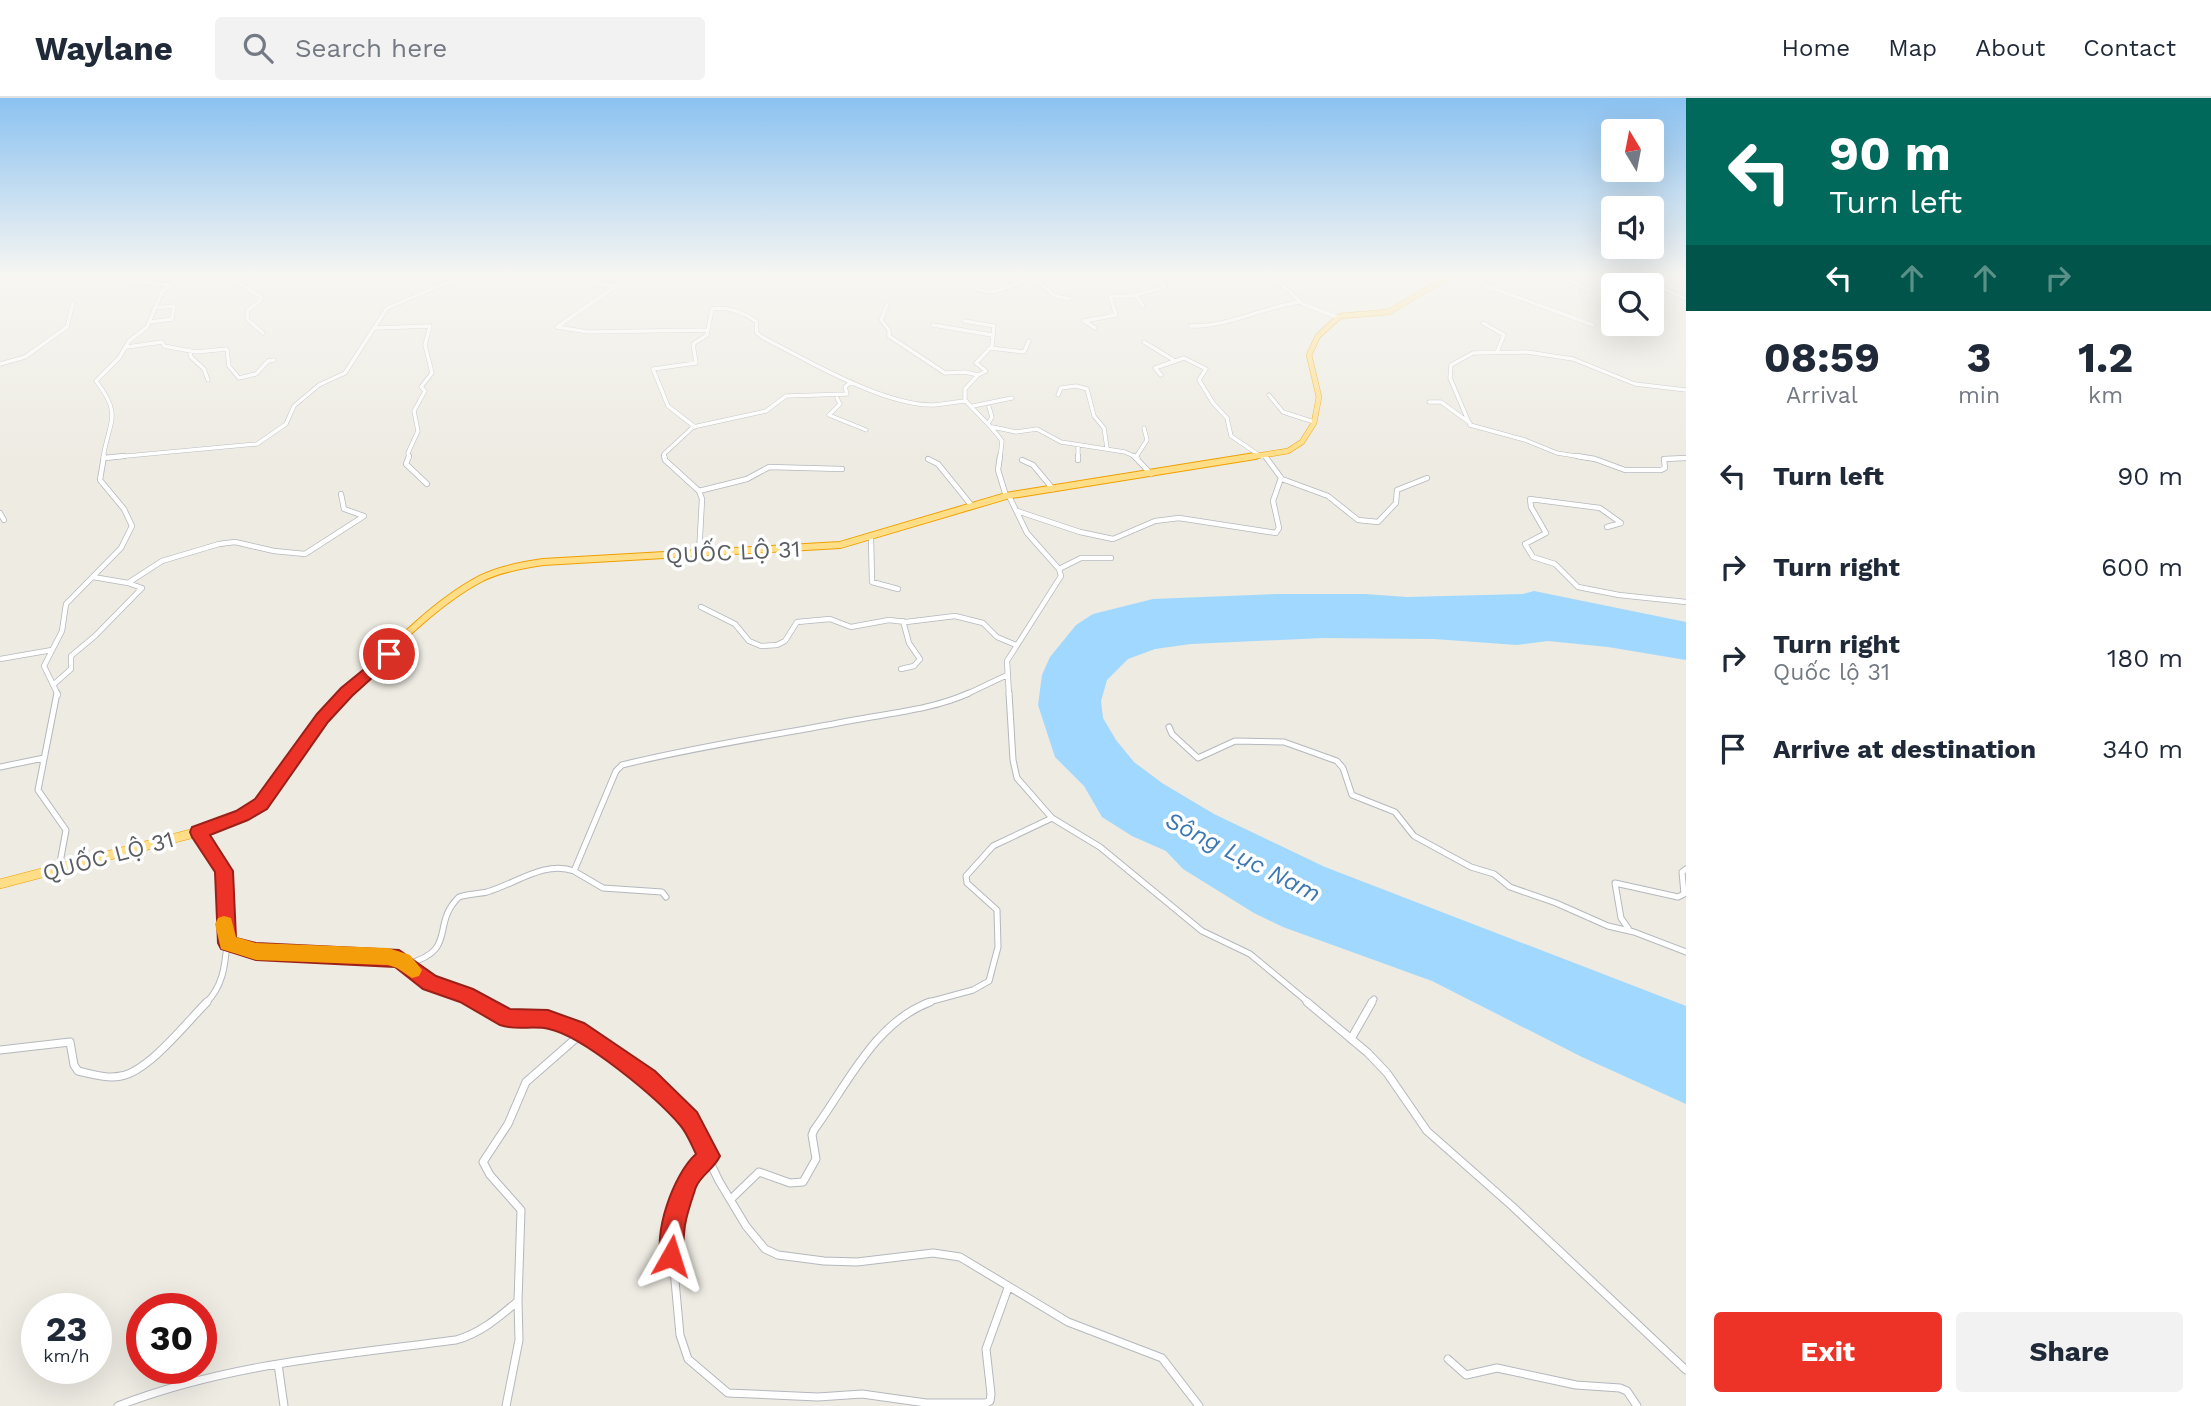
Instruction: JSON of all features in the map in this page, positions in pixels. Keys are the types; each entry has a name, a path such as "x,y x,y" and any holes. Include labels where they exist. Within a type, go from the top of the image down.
{"highway":[{"path":"1314,422 1319,397 1309,352 1317,337"},
{"name":"QUỐC LỘ 31","path":"0,884 198,832 242,816 261,804 323,718 344,694 464,587 499,571 530,564 825,547 871,538 1007,496 1264,456 1296,447 1308,434 1314,422"}],"street":[{"path":"0,364 25,357 53,337"},
{"path":"59,869 67,835 62,819 42,799 38,790 58,695 44,666 62,631 64,607 121,548 132,526 124,509 100,482 99,473 106,440 114,420 110,399 96,381 135,337"},
{"path":"104,458 254,445 286,424 294,406 319,384 345,373 368,337"},
{"path":"427,337 425,345 432,373 421,387 425,391 412,413 418,431 408,453 410,458 407,464 427,484"},
{"path":"695,427 667,405 653,369 696,363 693,344 704,337"},
{"path":"762,337 851,382 918,403 932,405 965,400 977,414 989,422 1002,441 998,470 1007,496 1027,533 1059,569 1061,576 1007,661 1017,778 1052,818 1100,847 1202,931 1250,954 1352,1039 1387,1073 1427,1131 1512,1206 1686,1370"},
{"path":"891,337 945,373 965,372 978,375"},
{"path":"965,400 965,389 978,375 986,371 977,362 990,348 992,337"},
{"path":"1497,352 1503,337"},
{"path":"990,348 1024,352 1030,341"},
{"path":"127,347 162,342 164,346 189,350 227,349 229,366 239,378 256,374 267,362 274,360"},
{"path":"1144,342 1175,361"},
{"path":"189,350 191,357 204,369 208,380"},
{"path":"1470,423 1450,378 1450,368 1473,353 1532,353 1567,358 1635,384 1686,390"},
{"path":"1161,374 1154,368 1185,358 1206,369 1199,380 1209,389 1211,399 1225,411 1231,436 1264,456 1281,478 1318,490 1358,520 1377,522 1395,504 1397,490 1427,478"},
{"path":"699,554 702,508 699,491 663,456 678,444 684,432 769,409 782,397 790,394 804,393 836,398 847,394 845,387 851,382"},
{"path":"1058,395 1061,388 1076,386 1087,389 1094,416 1104,428 1107,448"},
{"path":"1269,395 1283,412 1314,422"},
{"path":"836,398 840,404 829,415 866,430"},
{"path":"972,406 1013,398"},
{"path":"1429,402 1441,402 1479,430 1525,440 1558,453 1595,459 1632,471 1661,470 1665,468 1664,459 1686,458"},
{"path":"989,407 992,417 989,422"},
{"path":"993,427 1016,432 1037,429 1058,441 1107,448 1136,457 1151,474"},
{"path":"1136,457 1147,440 1144,428"},
{"path":"1078,445 1078,460"},
{"path":"928,459 938,464 972,506"},
{"path":"1023,460 1033,465 1053,489"},
{"path":"699,491 747,479 769,467 842,469"},
{"path":"1017,512 1080,532 1113,539 1155,521 1179,518 1214,526 1276,533 1279,524 1273,501 1281,478"},
{"path":"128,583 162,561 219,544 236,542 274,551 304,554 364,516 344,509 341,494"},
{"path":"1607,527 1621,523 1603,509 1582,503 1532,498 1529,500 1531,506 1546,533 1525,544 1533,557 1553,564 1578,587 1619,595 1686,602"},
{"path":"0,513 4,520"},
{"path":"871,538 872,582 898,589"},
{"path":"1059,569 1082,558 1111,558"},
{"path":"53,685 71,669 71,656 142,587 93,577"},
{"path":"701,607 735,624 749,641 768,646 785,641 797,622 830,619 851,627 889,620 903,621 949,615 983,623 1005,642 1016,645"},
{"path":"901,669 914,666 920,659 909,643 903,621"},
{"path":"0,650 12,655"},
{"path":"0,659 51,650"},
{"path":"574,871 616,771 622,765 682,750 734,743 920,708 962,696 1007,675"},
{"path":"1169,727 1198,758 1231,742 1255,740 1284,742 1335,759 1343,768 1352,795 1399,814 1414,836 1471,867 1494,874 1510,887 1556,903 1608,926 1630,931 1686,952"},
{"path":"0,768 44,758"},
{"path":"731,1199 759,1172 796,1184 803,1181 816,1159 812,1135 814,1130 881,1035 919,1006 989,981 998,947 998,910 967,883 966,876 993,846 1052,818"},
{"path":"0,1051 71,1042 74,1065 78,1071 106,1077 131,1075 215,994 225,969 227,943 224,871 198,832"},
{"path":"227,943 256,951 388,957 407,964 423,962 436,953 451,907 462,895 486,891 522,878 566,867 603,888 662,892 666,897"},
{"path":"1630,931 1621,918 1615,883 1678,897 1684,894 1682,872 1686,869"},
{"path":"407,964 430,983 466,995 508,1018 548,1019 582,1033 648,1078 690,1119 719,1181 754,1238 765,1249 778,1255 857,1262 933,1253 960,1257 1068,1322 1162,1358 1199,1406"},
{"path":"1352,1039 1374,999"},
{"path":"506,1406 514,1373 520,1313 518,1301 521,1210 514,1198 488,1173 483,1162 485,1154 508,1124 526,1082 582,1033"},
{"path":"709,1156 692,1172 681,1199 671,1237 673,1279 680,1335 688,1359 728,1392 818,1397 862,1394 926,1403 986,1403 990,1401 991,1394 986,1349 1008,1288"},
{"path":"118,1406 166,1387 278,1364 469,1336 498,1319 518,1301"},
{"path":"1447,1359 1466,1375 1497,1368 1569,1383 1620,1388 1627,1391 1637,1406"},
{"path":"278,1364 284,1406"}],"water":[{"name":"Sông Lục Nam","path":"1534,591 1686,622 1686,660 1608,647 1548,641 1517,645 1434,639 1323,638 1191,644 1155,649 1128,659 1107,680 1101,701 1103,718 1134,762 1162,783 1214,814 1325,867 1686,1006 1686,1104 1582,1057 1432,981 1283,927 1254,913 1183,869 1166,851 1132,836 1102,817 1084,786 1055,757 1038,705 1042,675 1050,657 1076,625 1093,614 1153,599 1279,594 1407,597 1523,594"}],"slow traffic":[{"path":"224,924 227,943 241,948 388,957 403,961 412,970"}],"route":[{"path":"389,654 323,718 261,804 242,816 198,832 224,871 227,943 256,951 399,959 430,983 466,995 508,1018 548,1019 577,1030 648,1078 690,1119 709,1156 692,1172 686,1184 671,1237 671,1256"}]}
